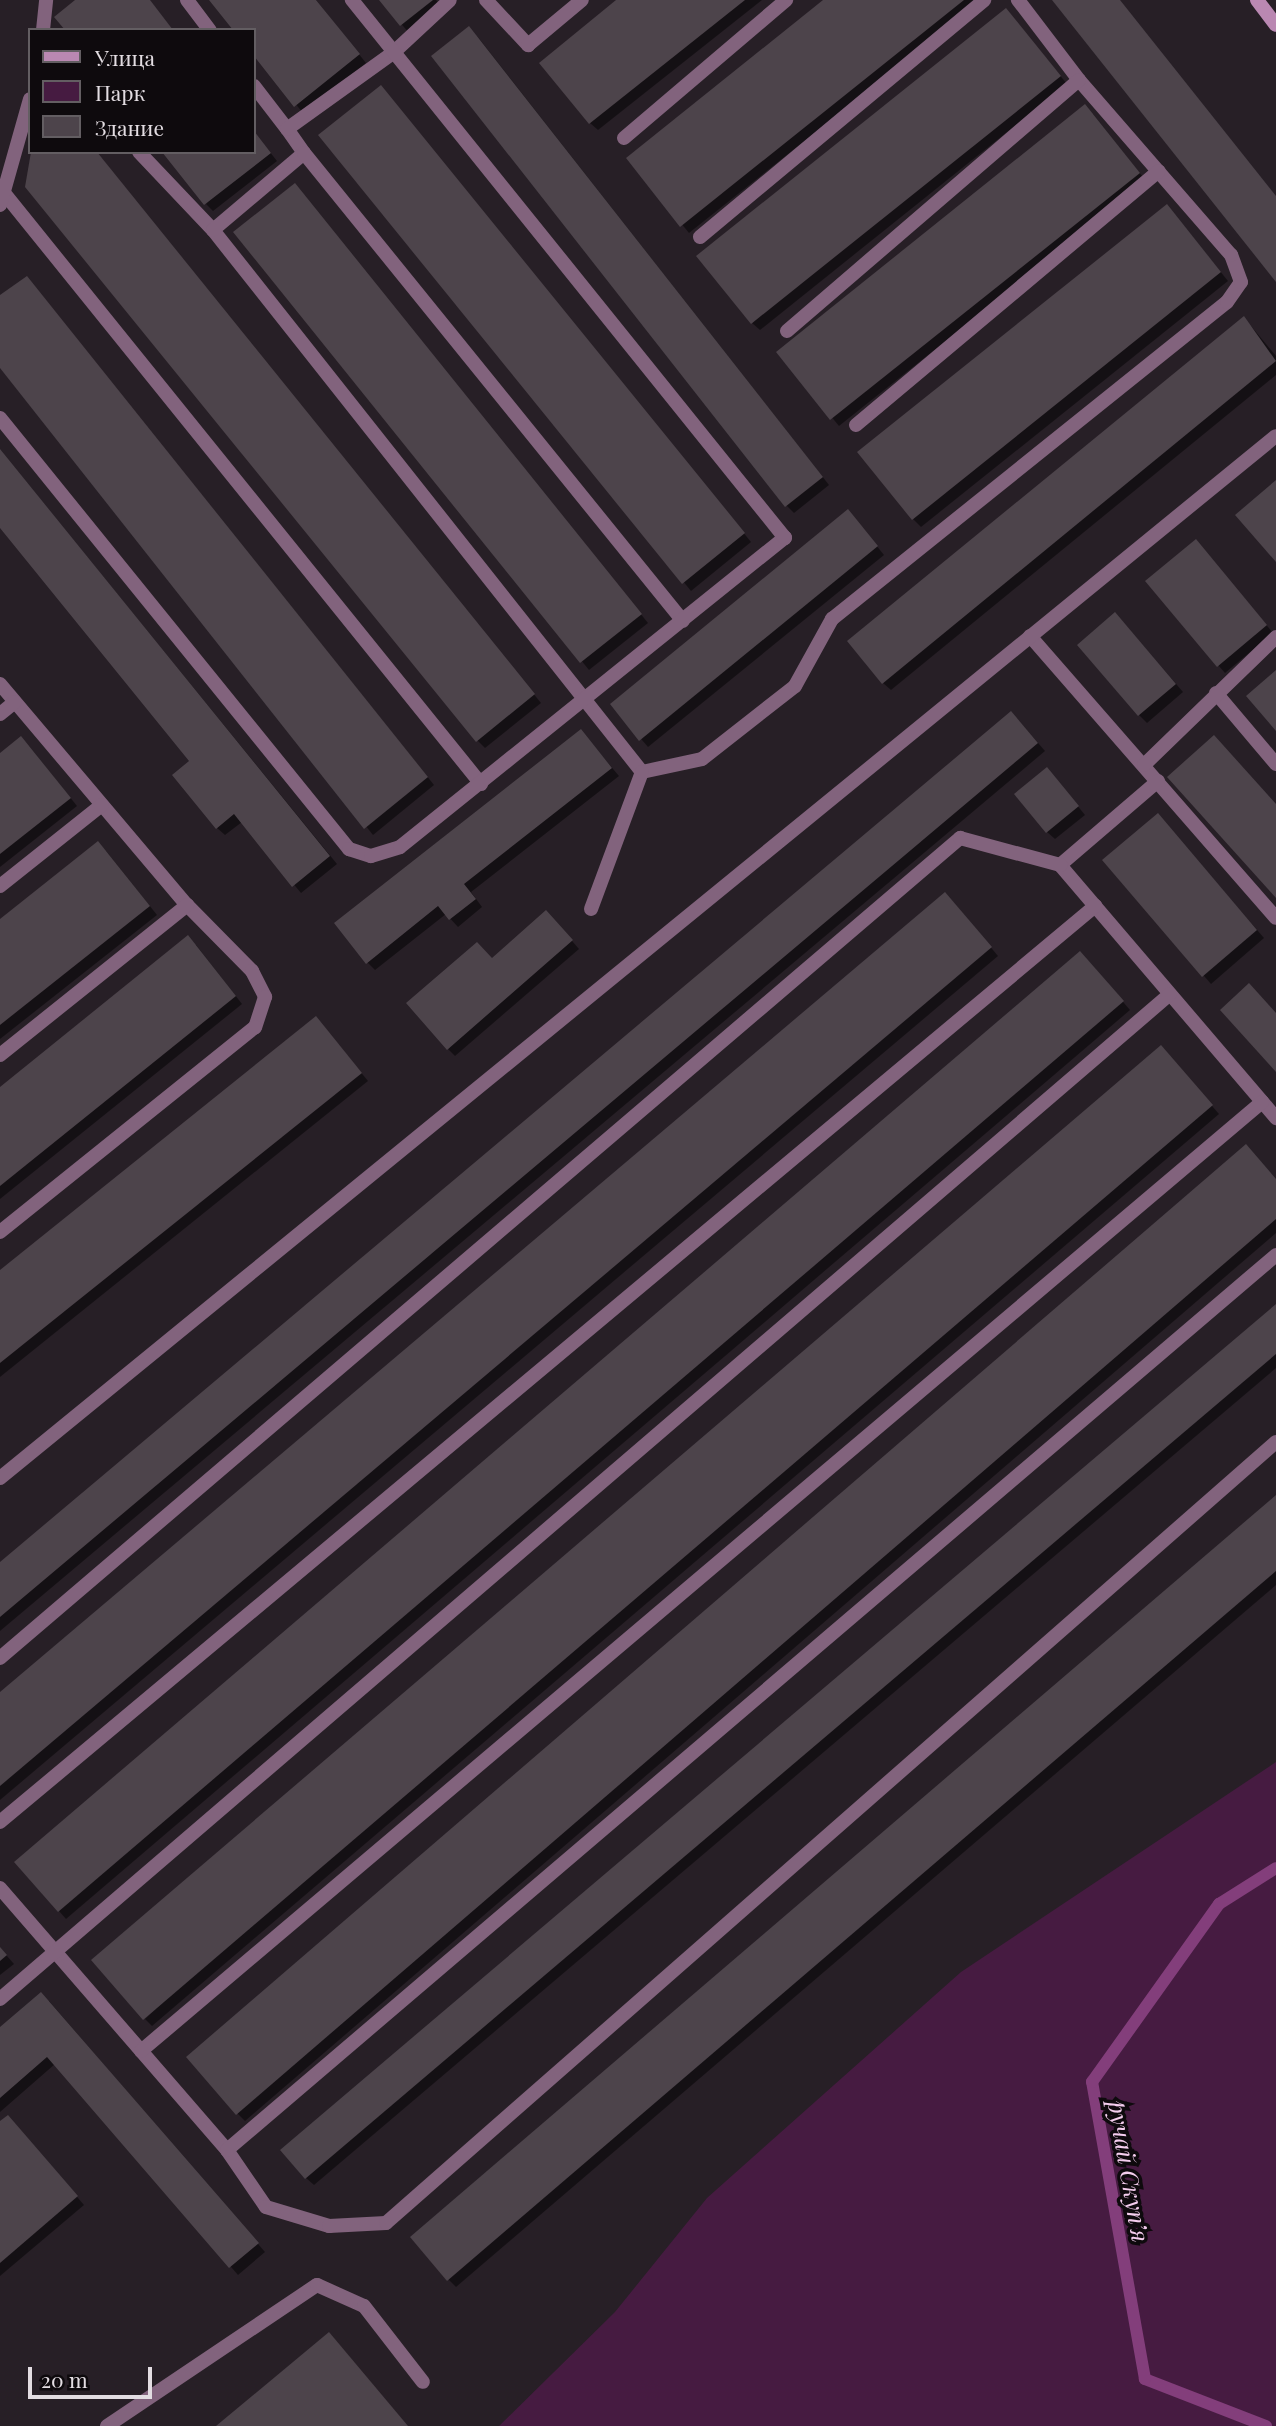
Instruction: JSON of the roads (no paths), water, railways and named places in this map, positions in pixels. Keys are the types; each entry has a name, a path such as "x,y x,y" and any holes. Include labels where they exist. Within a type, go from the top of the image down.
{"street":[{"path":"1257,0 1276,25"}],"lane":[{"path":"43,28 46,0"},
{"path":"187,0 208,28"},
{"path":"0,418 349,849 371,856 400,847 785,538 352,0"},
{"path":"287,129 394,52 450,0"},
{"path":"486,0 528,45 582,0"},
{"path":"624,138 786,0"},
{"path":"700,236 984,0"},
{"path":"642,772 702,760 795,686 832,619 1227,302 1241,282 1231,255 1079,80 1018,0"},
{"path":"787,331 1079,80"},
{"path":"256,89 304,153 683,621"},
{"path":"28,106 2,196 481,784"},
{"path":"213,230 304,153"},
{"path":"141,154 213,230 582,702 642,772"},
{"path":"856,425 1159,171"},
{"path":"0,1478 1276,436"},
{"path":"1030,636 1276,918"},
{"path":"1144,765 1276,637"},
{"path":"0,684 187,905 252,971 265,996 255,1027 0,1232"},
{"path":"1216,694 1276,764"},
{"path":"0,714 16,702"},
{"path":"592,909 642,772"},
{"path":"1060,865 1157,781"},
{"path":"0,886 102,805"},
{"path":"0,1658 960,838 1060,865 1276,1118"},
{"path":"0,1055 187,905"},
{"path":"0,1822 1095,906"},
{"path":"0,1999 1170,994"},
{"path":"141,2051 1262,1102"},
{"path":"227,2150 1276,1255"},
{"path":"0,1888 227,2150 266,2207 329,2226 386,2223 1276,1443"},
{"path":"107,2426 317,2285 364,2306 423,2382"}],"waterway":[{"name":"ручай Скупʼя","path":"1266,2426 1145,2379 1092,2082 1219,1904 1276,1868"}]}
